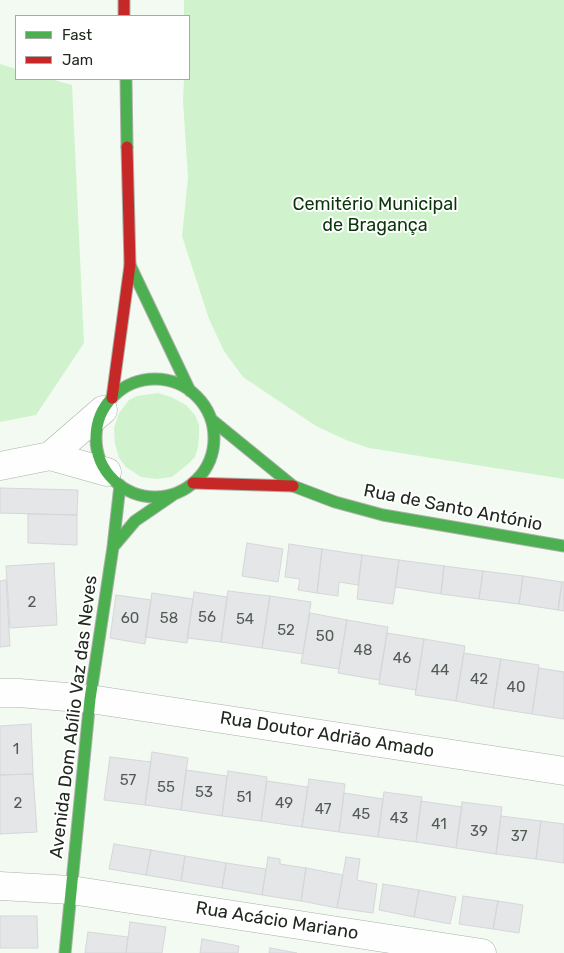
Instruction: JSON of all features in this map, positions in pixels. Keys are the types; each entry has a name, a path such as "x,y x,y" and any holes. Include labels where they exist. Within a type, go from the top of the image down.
{"street":[{"path":"124,0 124,15"},
{"path":"113,479 99,458 96,442 97,426 107,404 130,265 126,80"},
{"path":"130,265 190,391"},
{"path":"0,466 50,456 124,388 138,382 156,379 174,382 190,391 203,404 212,420 214,437 212,455 205,470 184,490 173,495 135,521 113,547"},
{"name":"Rua de Santo António","path":"212,420 293,486 335,502 382,516 564,546"},
{"path":"50,456 113,479 136,494 155,497 173,495"},
{"name":"Avenida Dom Abílio Vaz das Neves","path":"65,953 90,699 113,547 113,479"},
{"path":"193,483 293,486"},
{"name":"Rua Doutor Adrião Amado","path":"0,693 90,699 564,771"},
{"name":"Rua Acácio Mariano","path":"0,886 72,890 482,953"}],"green space":[{"name":"Cemitério Municipal de Bragança","path":"184,0 564,0 564,479 369,448 316,426 243,377 224,351 209,319 182,236 188,178 183,101 184,80 190,80 190,15 184,15"},
{"path":"0,64 15,69 15,80 54,80 72,85 84,343 36,415 0,422"},
{"path":"158,393 186,405 195,415 199,425 199,436 195,457 172,477 157,479 141,477 126,467 119,458 115,444 114,428 119,413 129,400 137,396"}],"building":[{"path":"0,488 78,490 77,515 0,513"},
{"path":"28,514 77,515 77,545 28,543"},
{"path":"247,543 283,549 278,582 242,576"},
{"path":"289,544 322,549 317,593 298,590 300,579 285,577"},
{"path":"322,549 362,555 358,585 339,582 338,596 317,593"},
{"path":"362,555 399,560 393,604 357,599"},
{"path":"399,560 444,566 441,594 395,587"},
{"path":"54,563 57,625 10,628 6,566"},
{"path":"444,566 483,571 479,599 441,594"},
{"path":"483,571 523,576 519,604 479,599"},
{"path":"523,576 562,582 558,610 519,604"},
{"path":"6,580 10,646 0,647 0,581"},
{"path":"562,582 564,582 564,611 558,610"},
{"path":"228,591 270,596 262,648 221,642"},
{"path":"194,592 227,597 221,642 187,638"},
{"path":"152,593 193,599 187,643 145,637"},
{"path":"116,595 151,600 145,644 110,638"},
{"path":"270,596 311,602 303,654 262,648"},
{"path":"310,613 347,620 339,669 301,663"},
{"path":"347,620 388,627 379,680 338,673"},
{"path":"387,633 424,639 416,690 379,684"},
{"path":"424,639 465,646 456,701 415,695"},
{"path":"464,653 501,659 493,708 456,701"},
{"path":"501,659 539,665 532,714 493,708"},
{"path":"539,668 564,672 564,719 532,714"},
{"path":"31,724 33,774 0,775 0,726"},
{"path":"152,752 188,758 181,810 145,805"},
{"path":"110,757 151,762 145,805 104,800"},
{"path":"186,770 227,776 222,816 181,810"},
{"path":"228,771 267,777 261,821 222,816"},
{"path":"33,774 37,832 0,834 0,775"},
{"path":"309,779 345,784 339,832 302,827"},
{"path":"267,781 308,787 302,827 261,821"},
{"path":"384,792 422,797 416,842 378,837"},
{"path":"344,793 383,799 378,837 339,832"},
{"path":"421,801 462,807 456,848 416,842"},
{"path":"462,802 502,807 496,854 456,848"},
{"path":"501,816 541,821 536,859 496,854"},
{"path":"541,821 564,824 564,863 536,859"},
{"path":"114,844 151,850 146,875 109,869"},
{"path":"151,850 185,856 181,881 146,875"},
{"path":"185,856 226,863 222,888 181,881"},
{"path":"268,857 280,859 280,864 306,868 301,901 262,895"},
{"path":"346,857 360,859 357,880 377,884 373,913 337,908"},
{"path":"226,863 266,869 262,895 222,888"},
{"path":"306,868 343,875 337,908 301,901"},
{"path":"383,884 419,890 414,917 379,910"},
{"path":"419,890 456,897 450,924 414,917"},
{"path":"463,896 498,901 493,929 459,924"},
{"path":"498,901 523,905 519,933 493,929"},
{"path":"0,916 37,916 38,948 0,948"},
{"path":"130,922 166,927 162,953 126,953"},
{"path":"88,932 128,937 126,953 85,953"},
{"path":"202,939 239,946 238,953 200,953"},
{"path":"270,948 297,953 269,953"}],"traffic: fast":[{"path":"126,80 127,147"},
{"path":"130,265 190,391"},
{"path":"155,379 177,384 197,396 209,416 214,438 209,460 197,480 177,492 155,497 133,492 113,480 101,460 96,438 101,416 113,396 133,384 155,379"},
{"path":"212,420 293,486 335,502 383,515 564,546"},
{"path":"65,953 90,699 113,547 120,485"},
{"path":"113,547 135,521 173,495"}],"traffic: jam":[{"path":"124,0 124,15"},
{"path":"112,398 130,265 127,147"},
{"path":"193,483 293,486"}]}
